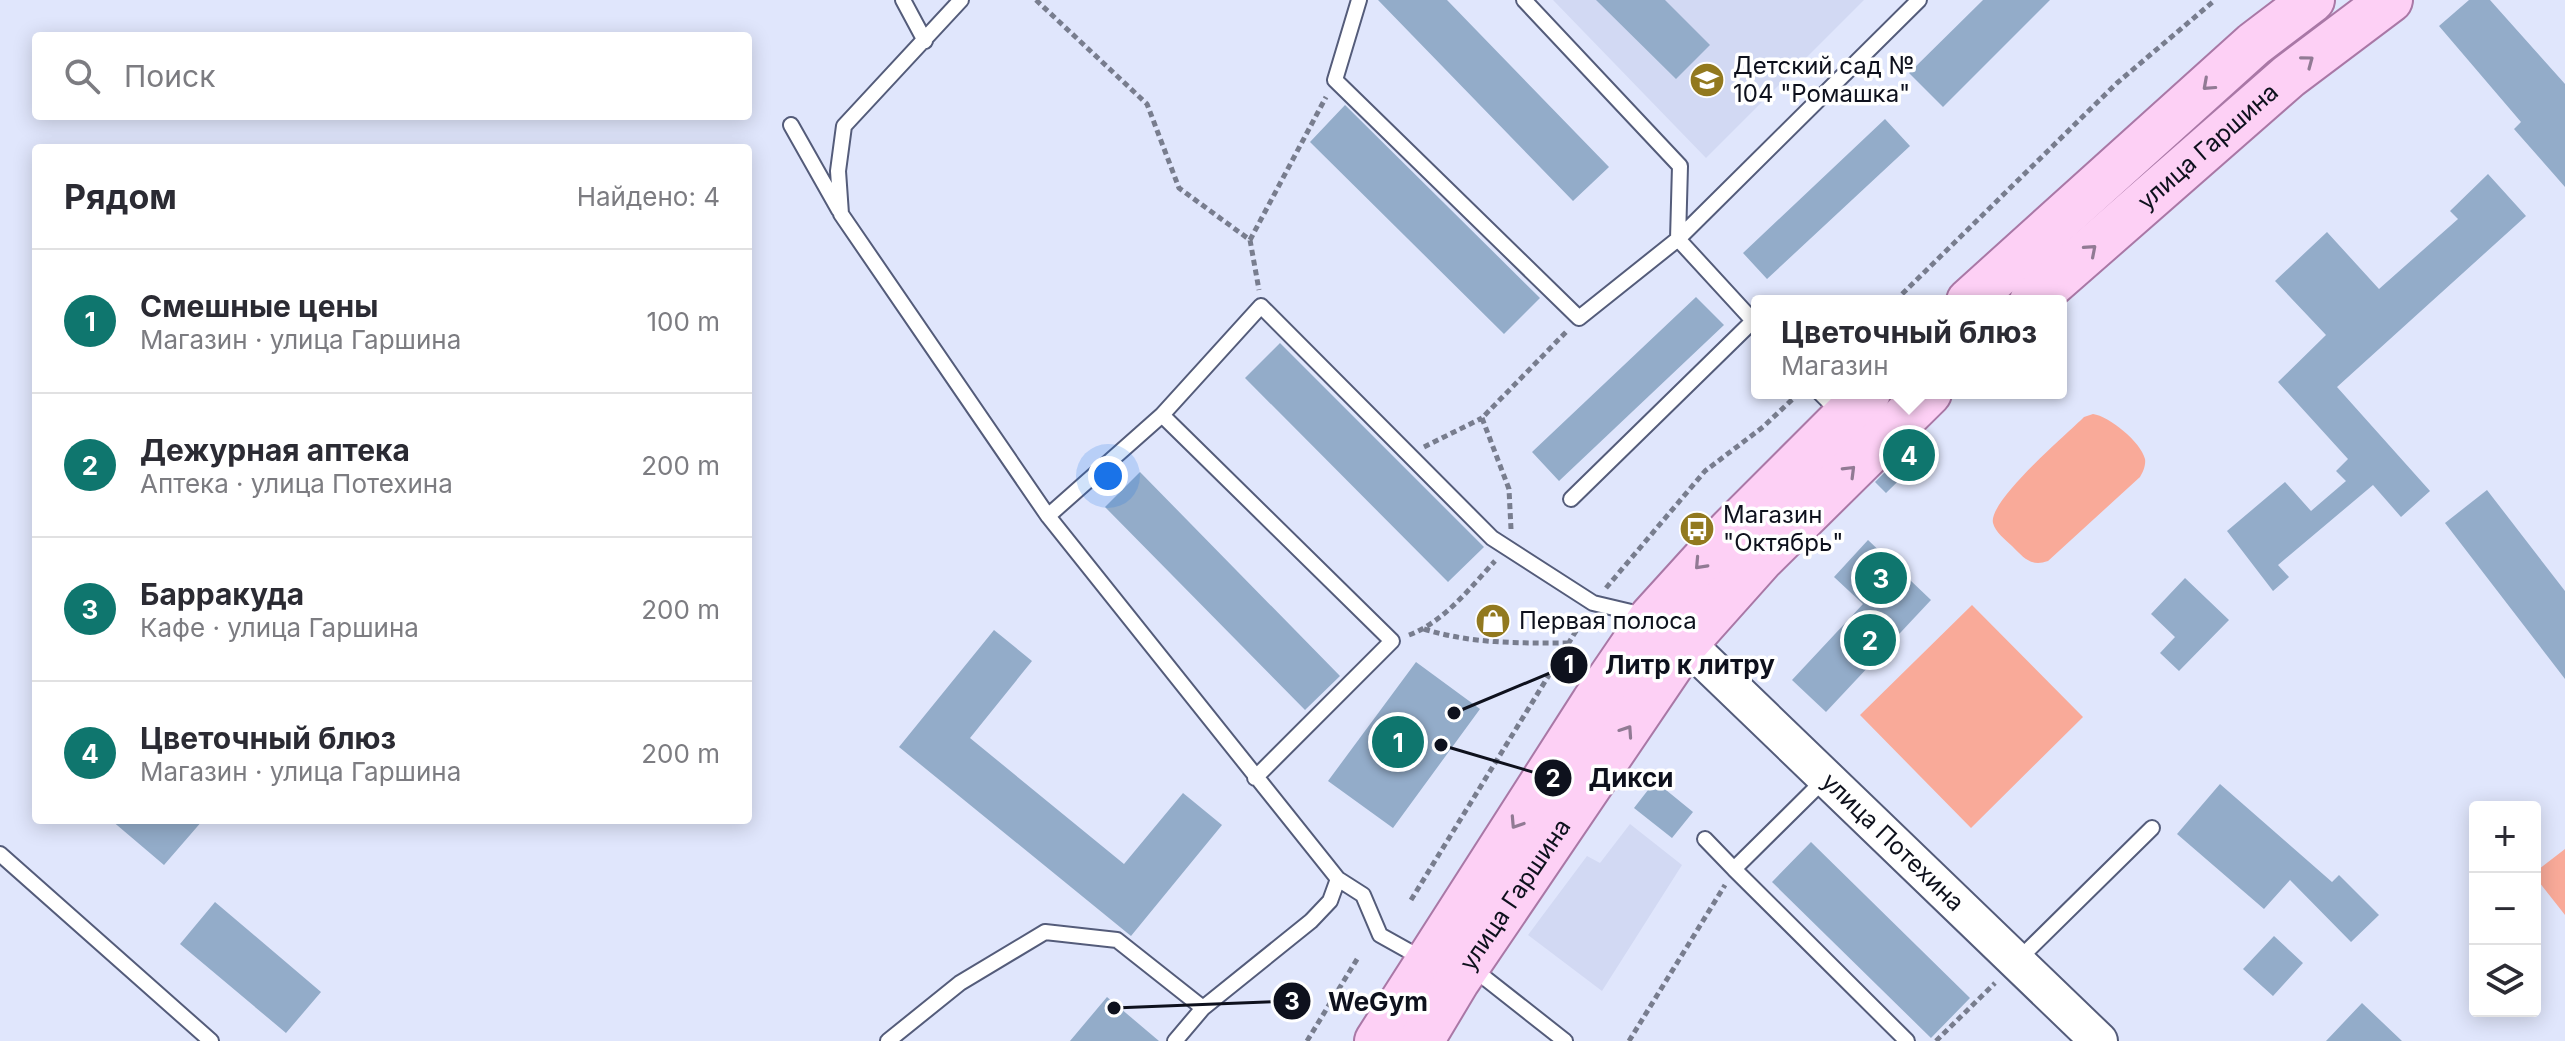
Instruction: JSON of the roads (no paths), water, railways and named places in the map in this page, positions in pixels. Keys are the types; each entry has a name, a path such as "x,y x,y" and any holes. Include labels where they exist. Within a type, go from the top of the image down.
{"main road":[{"name":"улица Гаршина","path":"1976,295 2254,44 2312,0"},
{"name":"улица Гаршина","path":"2039,295 2289,76 2390,0"},
{"name":"улица Гаршина","path":"1377,1041 1447,963 1686,643 1761,559 1923,399"},
{"name":"улица Гаршина","path":"1421,1041 1447,963 1652,617 1844,401"}],"street":[{"name":"улица Потехина","path":"1652,617 1686,643 2099,1041"}],"lane":[{"path":"903,0 925,41"},
{"path":"841,214 838,171 844,126 961,0"},
{"path":"1359,0 1335,80 1579,318 1678,239 1919,0"},
{"path":"1524,0 1680,166 1678,239 1751,319"},
{"path":"791,125 841,214 1048,516 1338,879 1363,895 1380,935 1447,963 1565,1041"},
{"path":"1048,516 1162,415 1261,306 1492,538 1593,603 1652,617"},
{"path":"1571,499 1751,327"},
{"path":"1162,415 1392,641 1255,778"},
{"path":"1734,869 1826,777"},
{"path":"2016,961 2152,828"},
{"path":"1705,839 1907,1041"},
{"path":"0,854 211,1041"},
{"path":"1175,1041 1203,1008 1311,921 1330,901 1338,879"},
{"path":"888,1041 960,983 1045,932 1117,940 1203,1008"}],"place":[{"name":"Детский сад № 104 \"Ромашка\"","path":"1707,80"},
{"name":"Цветочный блюз","path":"1909,455"},
{"name":"Магазин \"Октябрь\"","path":"1697,529"},
{"name":"Барракуда","path":"1881,578"},
{"name":"Первая полоса","path":"1493,621"},
{"name":"Дежурная аптека","path":"1870,640"},
{"name":"Литр к литру","path":"1454,713"},
{"name":"Смешные цены","path":"1398,742"},
{"name":"Дикси","path":"1441,745"},
{"name":"WeGym","path":"1114,1008"}]}
